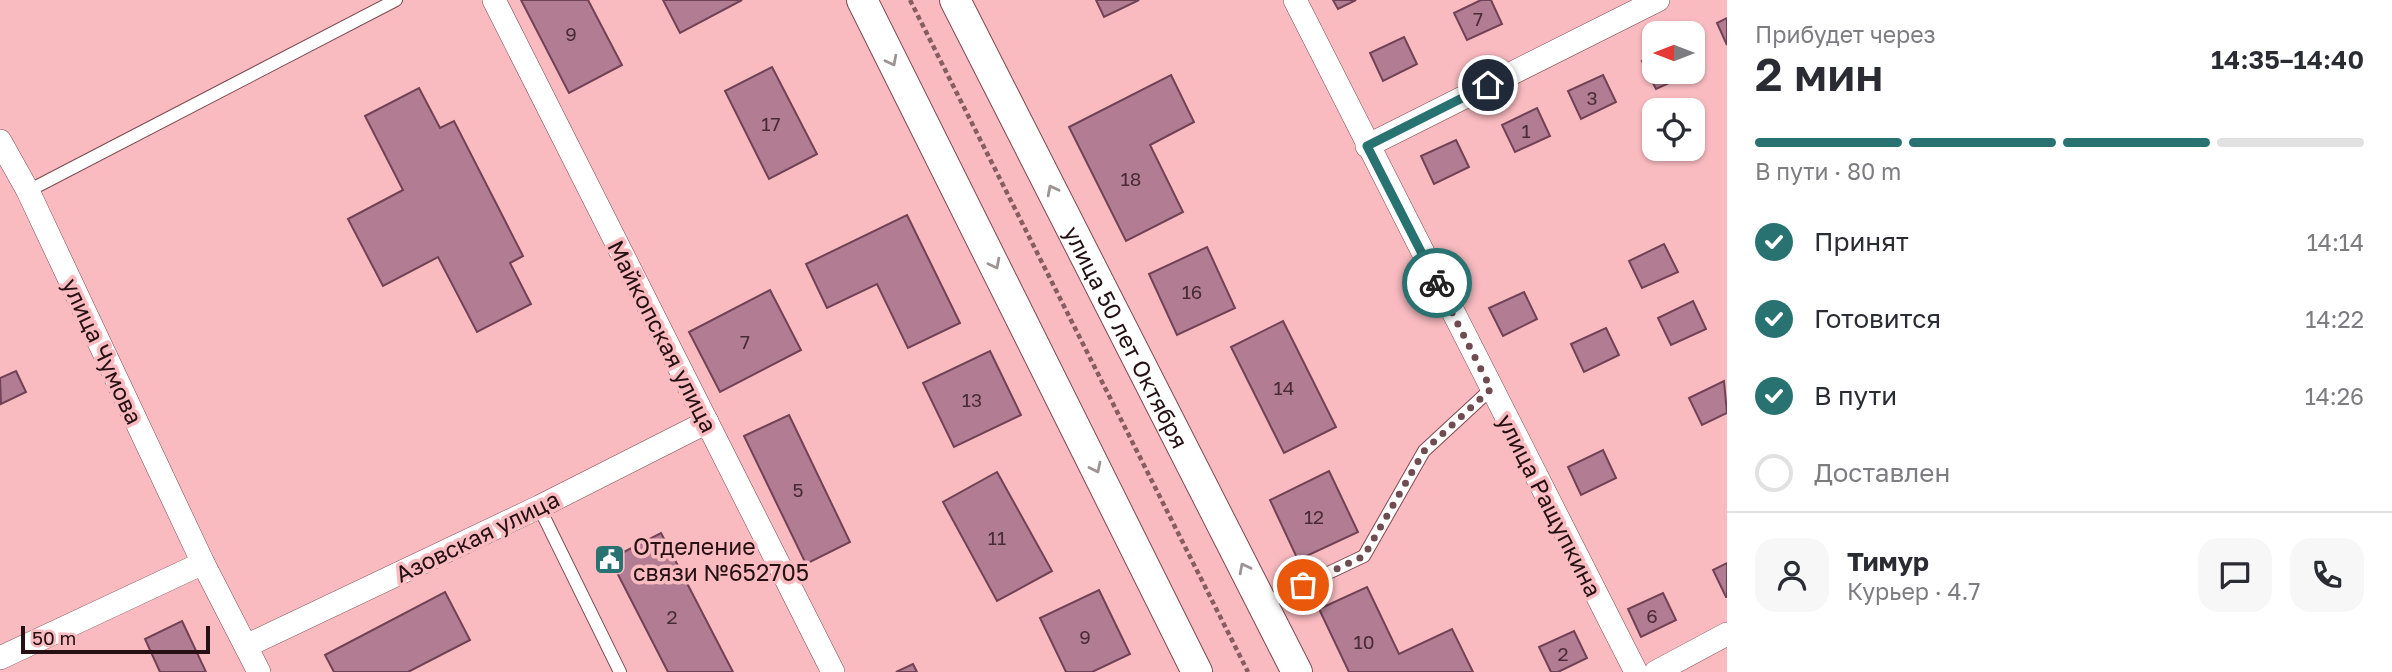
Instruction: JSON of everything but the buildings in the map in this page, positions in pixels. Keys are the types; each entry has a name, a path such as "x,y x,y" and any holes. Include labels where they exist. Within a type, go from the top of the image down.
{"street":[{"name":"Майкопская улица","path":"494,0 833,672"},
{"path":"862,0 1197,672"},
{"name":"улица 50 лет Октября","path":"955,0 1297,672"},
{"name":"улица Ращупкина","path":"1295,0 1636,672"},
{"path":"1367,146 1658,0"},
{"name":"улица Чумова","path":"0,141 28,191 203,563 259,672"},
{"name":"Азовская улица","path":"246,646 538,507 706,422"},
{"path":"0,658 203,563"},
{"path":"1656,672 1727,634"}],"lane":[{"path":"28,191 396,0"},
{"path":"1263,604 1364,556 1424,451 1491,389"},
{"path":"538,507 620,672"}],"path":[{"path":"910,0 1248,672"}],"way so far":[{"path":"1303,585 1364,556 1424,451 1491,389 1437,283"}],"place":[{"name":"Отделение связи №652705","path":"610,559"}],"route":[{"path":"1437,283 1367,146 1488,85"}]}
